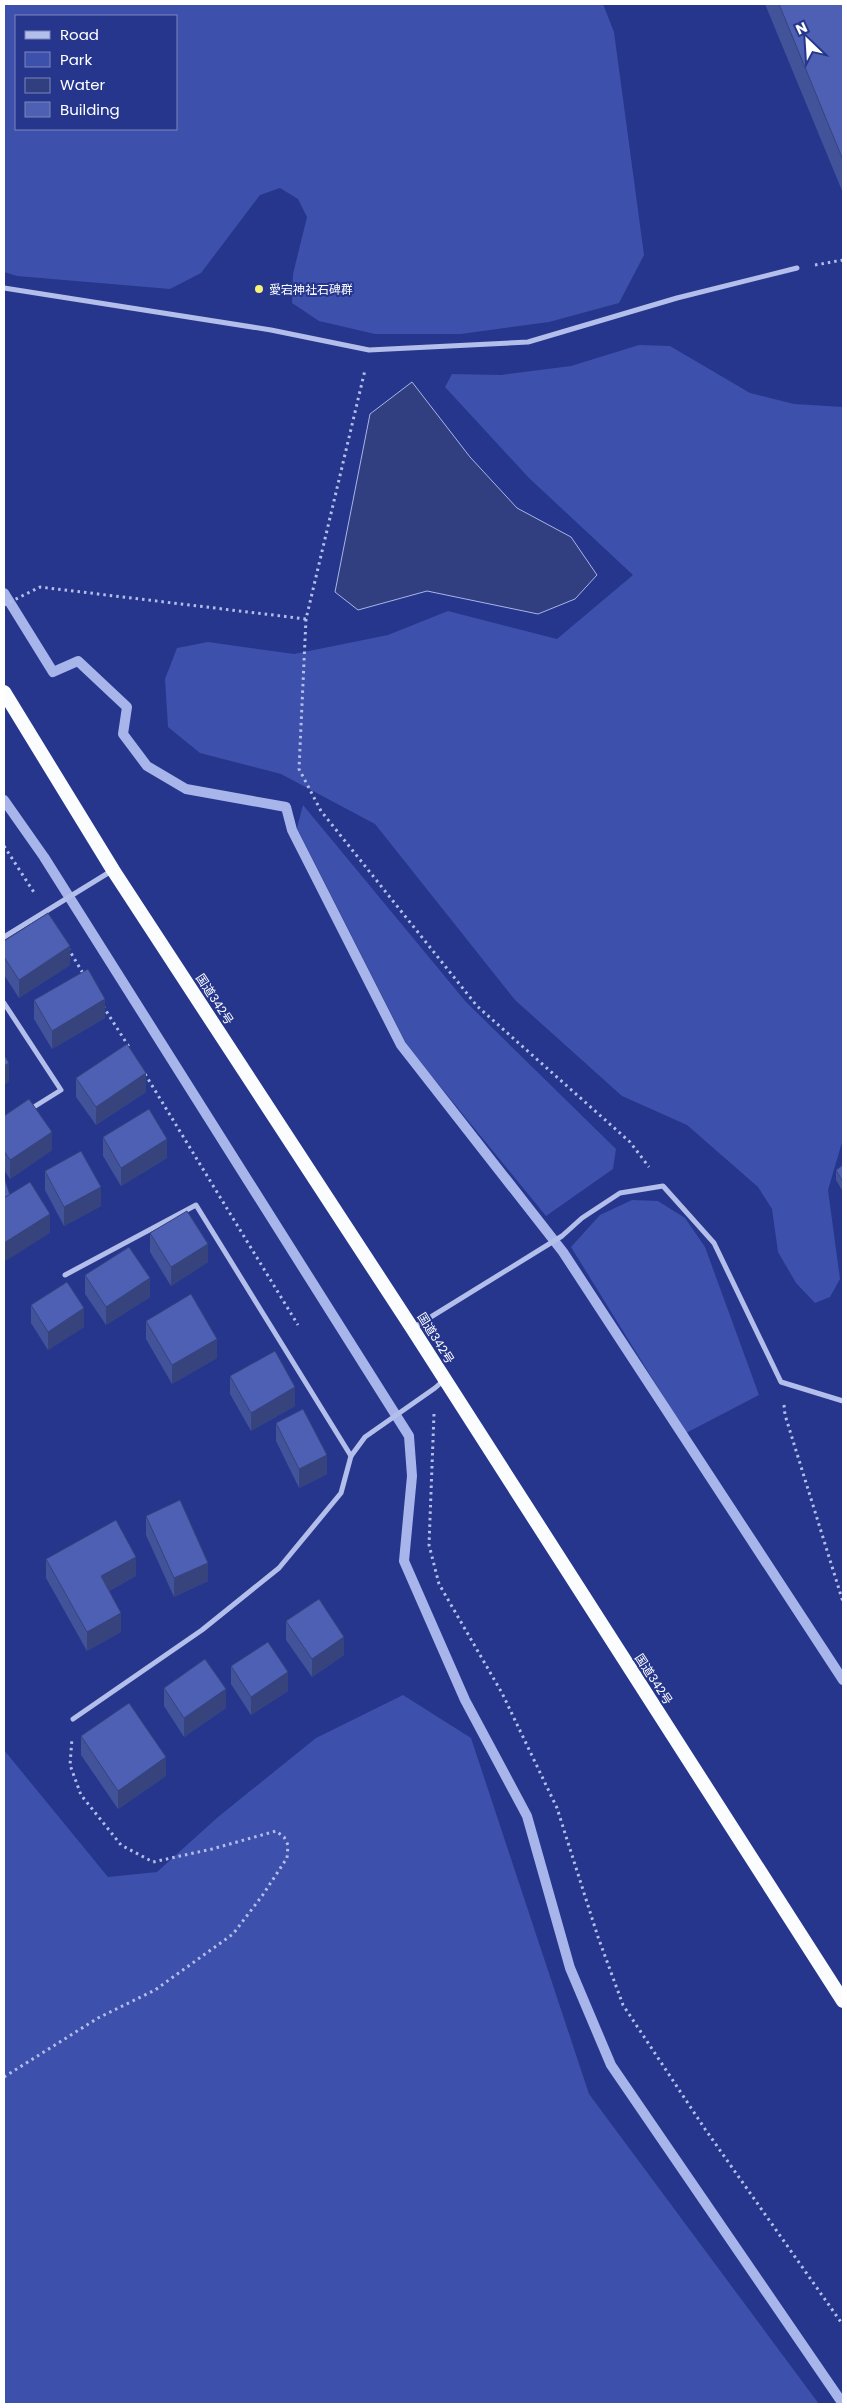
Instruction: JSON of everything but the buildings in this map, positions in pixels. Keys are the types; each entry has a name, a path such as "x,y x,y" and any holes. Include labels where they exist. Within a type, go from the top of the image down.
{"highway":[{"name":"国道342号","path":"4,692 113,870 412,1328 440,1384 843,2001"}],"street":[{"path":"4,288 271,330 369,350 528,342 677,298 797,268"},
{"path":"4,937 45,910 113,870"},
{"path":"4,1003 61,1090 20,1116"},
{"path":"412,1328 562,1236 582,1218 620,1193 663,1186 714,1243 781,1382 843,1401"},
{"path":"65,1275 196,1205 351,1456"},
{"path":"73,1719 202,1630 279,1568 341,1493 351,1456 365,1437 440,1384"}],"path":[{"path":"797,268 843,260"},
{"path":"369,350 306,620 299,769 321,811 477,1006 630,1142 663,1186"},
{"path":"4,605 40,587 306,620"},
{"path":"4,846 86,978"},
{"path":"102,1003 133,1054"},
{"path":"143,1071 298,1326"},
{"path":"781,1382 785,1415 843,1602"},
{"path":"440,1384 429,1545 439,1584 502,1693 557,1808 598,1937 623,2004 705,2129 843,2325"},
{"path":"4,2077 98,2018 155,1990 233,1934 262,1896 287,1858 288,1845 284,1837 276,1831 212,1849 153,1862 121,1845 81,1795 70,1764 73,1719"}],"green space":[{"path":"4,4 603,4 614,32 644,255 619,303 549,322 461,334 375,334 319,321 292,303 293,274 307,217 298,199 280,188 260,195 201,273 170,289 17,276 4,272"},
{"path":"639,345 670,346 750,393 794,404 843,407 843,1139 828,1190 840,1279 830,1297 815,1303 796,1283 778,1252 772,1209 758,1187 687,1125 622,1096 515,1000 375,824 281,774 200,753 168,727 165,679 177,648 208,642 294,654 388,635 448,611 557,639 633,575 529,478 445,387 452,374 501,375 571,366"},
{"path":"303,805 466,1002 616,1149 613,1169 546,1216 408,1047 297,828"},
{"path":"632,1200 658,1201 685,1218 705,1247 759,1395 686,1433 571,1247 600,1215"},
{"path":"403,1695 471,1738 589,2094 819,2404 4,2404 4,1750 108,1877 157,1872 218,1817 316,1738"}],"water":[{"path":"412,382 470,457 517,508 571,537 597,575 575,599 538,614 427,591 358,610 335,592 370,414"}],"waterway":[{"path":"4,593 53,672 78,661 127,707 123,734 147,766 186,789 286,807 292,830 401,1045 563,1252 843,1680"},
{"path":"4,800 44,857 409,1436 412,1476 404,1561 465,1700 527,1816 570,1968 611,2065 843,2404"}],"place":[{"name":"愛宕神社石碑群","path":"259,289"}]}
